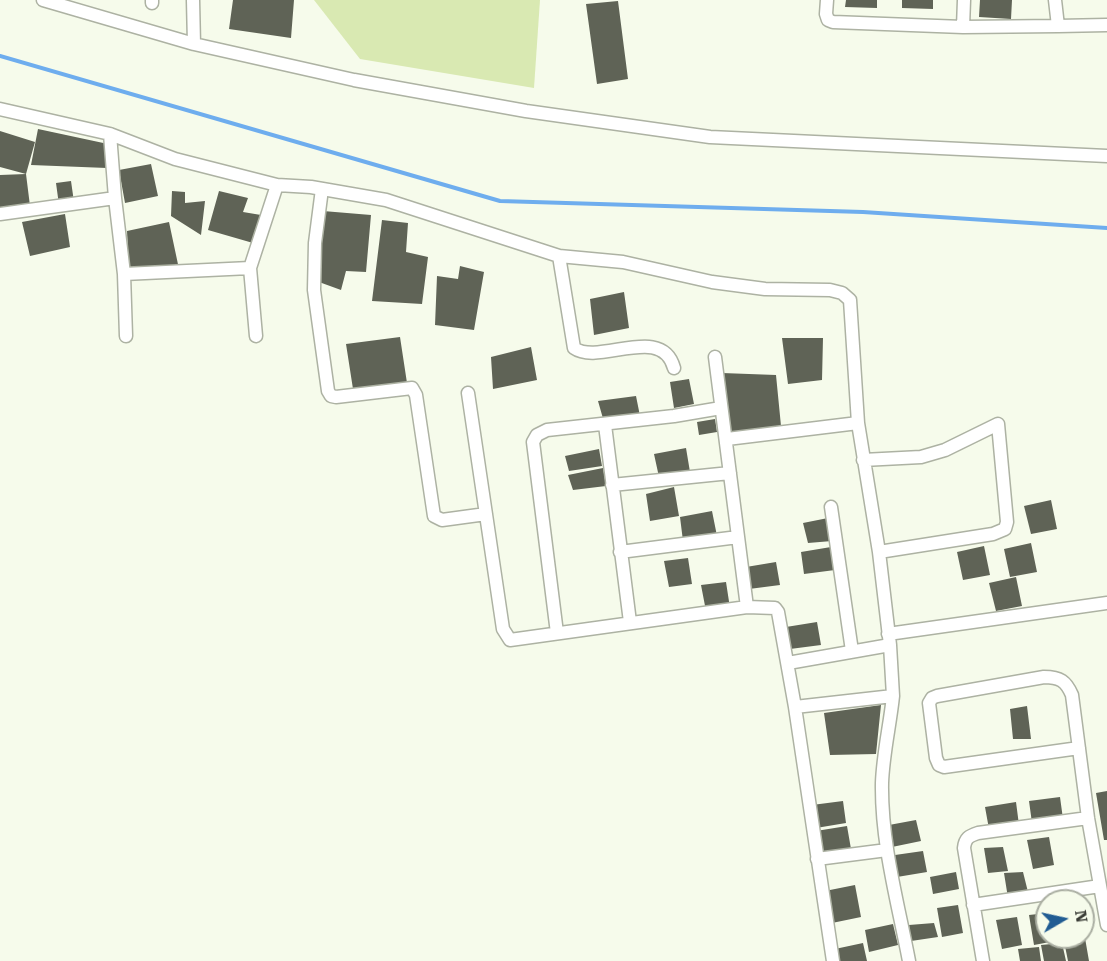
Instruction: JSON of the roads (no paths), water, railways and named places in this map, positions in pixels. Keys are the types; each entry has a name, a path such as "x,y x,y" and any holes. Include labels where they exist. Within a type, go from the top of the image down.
{"street":[{"path":"43,0 194,44 388,87 526,111 710,136 1107,156"},
{"path":"193,0 194,44"},
{"path":"827,0 826,14 828,20 833,22 963,27 1107,25"},
{"path":"963,27 964,0"},
{"path":"1056,0 1058,26"},
{"path":"0,109 110,134 175,159 277,185 322,189 386,200 559,256 623,262 712,282 754,288 830,290 842,293 850,300 858,423 879,552 893,696 882,784 887,850 909,961"},
{"path":"110,134 124,274 126,336"},
{"path":"256,336 250,268 277,185"},
{"path":"322,189 315,243 314,290 328,391 331,396 336,397 412,388 416,395 434,516 442,520 486,514"},
{"path":"0,214 115,198"},
{"path":"559,256 574,348 579,352 587,353 658,348 671,357 674,368"},
{"path":"124,274 250,268"},
{"path":"715,357 747,607"},
{"path":"468,393 505,634 510,640 747,607 775,608 778,612 795,707 833,961"},
{"path":"557,633 533,442 537,435 547,430 721,408"},
{"path":"727,439 858,423"},
{"path":"605,424 630,622"},
{"path":"863,460 899,460 921,457 945,450 998,424 1007,522 1005,529 993,534 879,552"},
{"path":"612,485 730,473"},
{"path":"831,507 852,651"},
{"path":"620,552 738,537"},
{"path":"788,663 852,651 889,640 1107,603"},
{"path":"1079,748 944,767 939,765 936,758 929,703 937,696 1044,677 1058,677 1067,684 1072,695 1079,748 1088,818 1107,925"},
{"path":"795,707 893,696"},
{"path":"983,961 964,848 965,840 970,835 1088,818"},
{"path":"817,859 887,850"},
{"path":"973,905 1100,886"}],"waterway":[{"path":"0,56 500,201 863,212 1107,228"}]}
